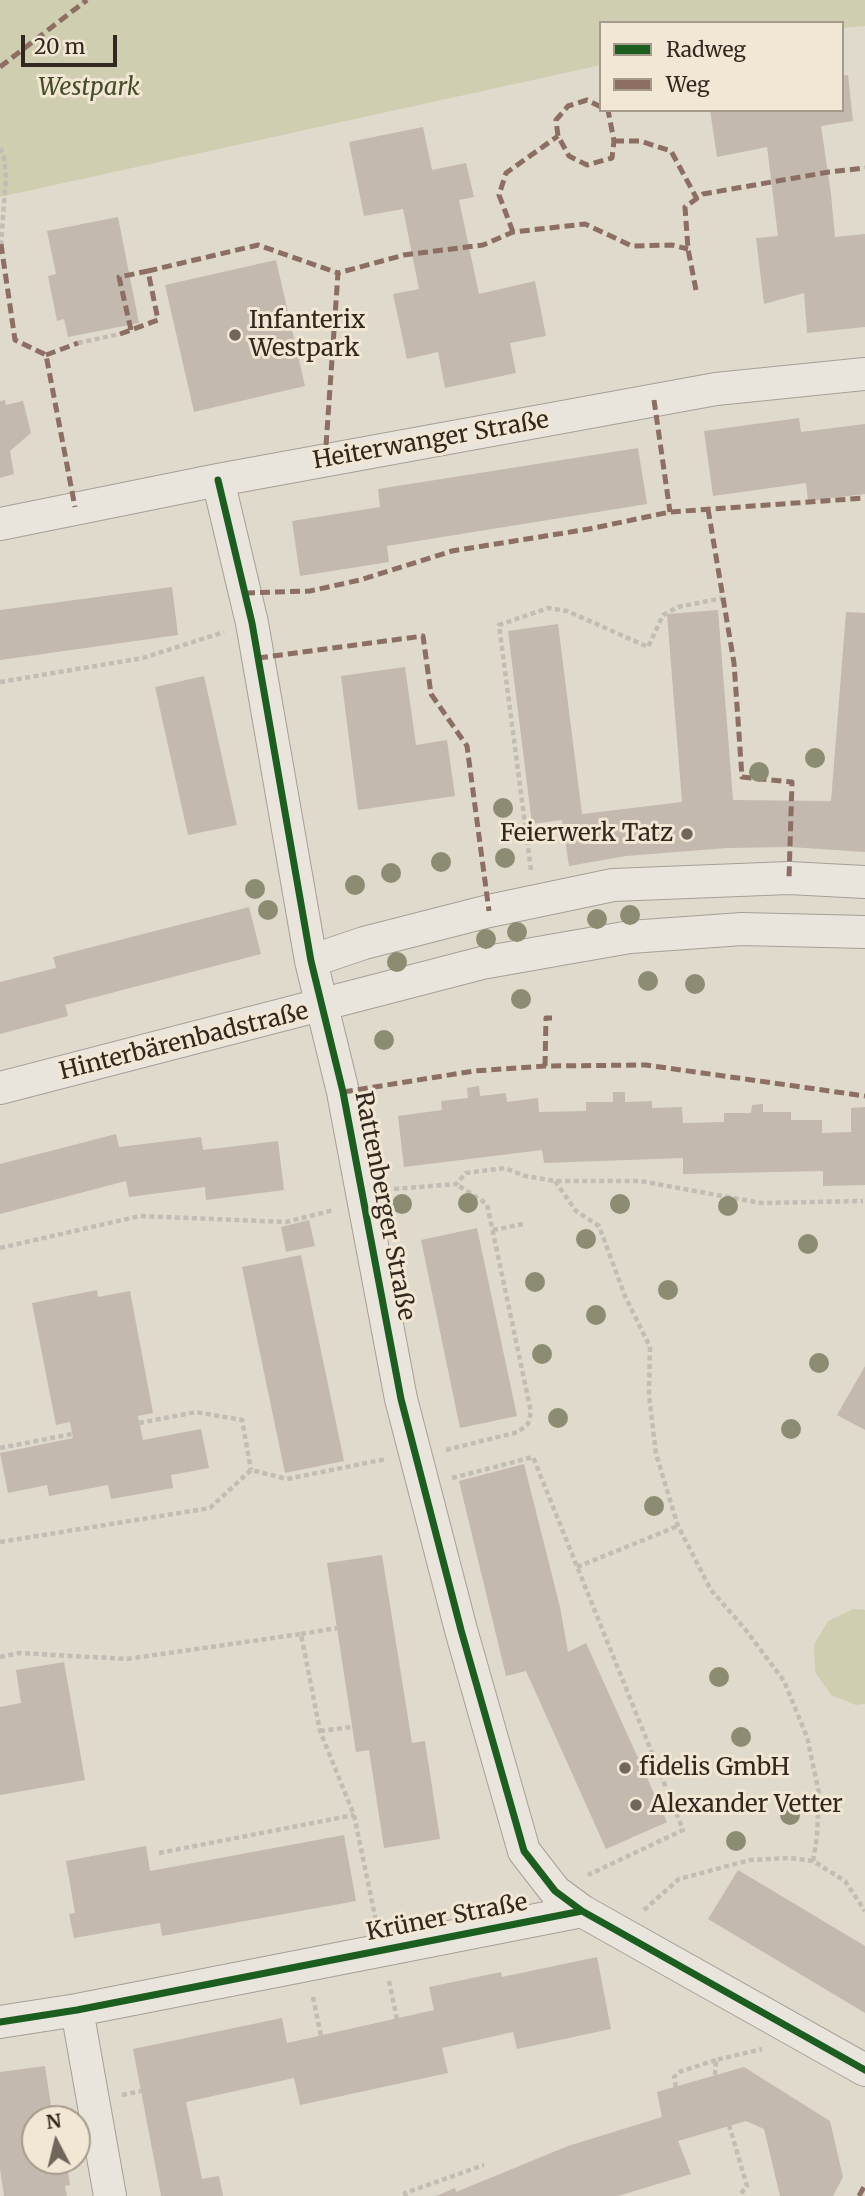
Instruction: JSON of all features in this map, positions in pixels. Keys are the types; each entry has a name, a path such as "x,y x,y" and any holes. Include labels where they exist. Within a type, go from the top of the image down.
{"street":[{"name":"Heiterwanger Straße","path":"0,524 75,507 716,388 865,374"},
{"name":"Rattenberger Straße","path":"218,480 252,623 311,961 344,1092 401,1399 461,1630 524,1851 555,1891 582,1911"},
{"name":"Hinterbärenbadstraße","path":"311,961 364,943 535,901 613,885 789,878 865,882"},
{"name":"Hinterbärenbadstraße","path":"0,1088 482,964 630,937 741,929 865,932"},
{"name":"Krüner Straße","path":"0,2022 76,2010 582,1911"},
{"path":"582,1911 865,2070"},
{"path":"76,2010 110,2196"}],"path":[{"path":"0,148 6,177 1,244"},
{"path":"78,343 120,334"},
{"path":"535,901 499,625 548,608 567,611 648,647 663,615 678,607 723,598"},
{"path":"0,682 143,658 252,623"},
{"path":"456,1184 466,1172 505,1168 525,1176 555,1181 640,1181 761,1203 863,1201"},
{"path":"555,1181 576,1211 600,1226 625,1296 650,1347 649,1395 656,1454 677,1526 711,1590 745,1629 784,1681 807,1737 819,1793 813,1861"},
{"path":"0,1248 140,1216 286,1222 363,1198 456,1184 487,1204 531,1412 528,1424 518,1432 420,1471"},
{"path":"493,1230 523,1224"},
{"path":"139,1423 196,1412 242,1420 251,1470"},
{"path":"0,1448 72,1434"},
{"path":"251,1470 287,1479 384,1459 420,1471 533,1457 683,1830 555,1891"},
{"path":"0,1542 209,1508 251,1470"},
{"path":"577,1567 677,1526"},
{"path":"0,1657 19,1653 127,1659 337,1628"},
{"path":"300,1634 320,1731 354,1815 397,2019"},
{"path":"320,1731 352,1727"},
{"path":"159,1853 354,1815"},
{"path":"619,1932 679,1879 750,1860 790,1858 813,1861 845,1881 865,1911"},
{"path":"306,1965 321,2036"},
{"path":"676,2087 674,2077 679,2072 806,2038"},
{"path":"715,2075 716,2060"},
{"path":"729,2125 747,2186 738,2196"},
{"path":"406,2196 405,2193 484,2165"}],"green space":[{"name":"Westpark","path":"0,0 865,0 865,26 844,28 844,21 599,21 599,65 0,197"},
{"path":"853,1609 865,1610 865,1704 856,1705 831,1695 815,1672 814,1645 828,1621"}],"building":[{"path":"848,75 853,121 821,126 835,237 865,234 865,327 807,333 804,293 764,304 756,238 778,236 767,147 717,157 710,112 844,112 844,76"},
{"path":"423,127 432,170 466,163 474,197 459,200 479,294 535,281 546,336 510,343 516,373 445,388 438,352 407,359 393,294 419,289 403,209 364,216 349,142"},
{"path":"118,217 139,323 68,337 64,319 57,321 48,276 56,274 47,231"},
{"name":"Infanterix Westpark","path":"276,260 305,386 194,412 165,285"},
{"path":"5,400 6,405 23,401 31,433 10,451 14,474 0,478 0,401"},
{"path":"799,418 801,432 865,424 865,494 808,501 806,483 713,496 704,431"},
{"path":"638,448 647,504 387,546 389,562 300,576 292,521 380,507 378,489"},
{"path":"172,587 178,635 0,660 0,610"},
{"path":"718,610 733,800 831,801 846,612 865,613 865,852 790,847 727,848 626,856 569,866 562,820 532,824 508,631 558,624 582,814 682,802 667,614"},
{"path":"405,667 416,745 447,740 455,796 358,810 341,676"},
{"path":"204,676 237,825 188,835 155,687"},
{"path":"249,907 261,954 65,1005 68,1016 0,1034 0,982 56,968 53,957"},
{"path":"479,1086 480,1096 506,1093 507,1102 538,1098 539,1112 586,1111 586,1102 613,1102 613,1092 625,1092 625,1102 652,1101 652,1108 682,1107 683,1123 724,1122 724,1113 751,1113 752,1105 763,1104 763,1112 791,1112 791,1120 822,1120 822,1133 851,1132 851,1108 865,1107 865,1185 823,1186 823,1171 683,1174 683,1158 544,1163 542,1150 404,1167 398,1116 442,1110 441,1101 468,1098 467,1088"},
{"path":"116,1134 119,1147 201,1137 203,1150 278,1141 284,1190 206,1200 205,1187 129,1197 126,1181 0,1214 0,1164"},
{"path":"309,1220 315,1246 286,1252 281,1227"},
{"path":"477,1228 517,1416 460,1428 421,1240"},
{"path":"301,1255 344,1461 285,1473 242,1267"},
{"path":"97,1290 98,1297 130,1291 153,1413 138,1416 143,1440 201,1429 209,1468 171,1475 173,1488 111,1499 108,1485 49,1496 47,1485 8,1493 0,1453 73,1438 70,1422 56,1425 32,1303"},
{"path":"865,1366 865,1430 837,1415"},
{"path":"524,1464 560,1607 568,1652 586,1643 667,1822 606,1849 526,1671 506,1676 459,1481"},
{"path":"382,1555 412,1743 425,1741 440,1839 384,1848 369,1750 356,1752 327,1563"},
{"path":"64,1662 85,1780 0,1795 0,1707 21,1703 16,1670"},
{"path":"344,1835 356,1901 162,1936 160,1923 74,1938 69,1914 75,1913 66,1861 146,1846 150,1871"},
{"path":"738,1870 865,1946 865,2013 708,1919"},
{"path":"597,1957 611,2029 517,2049 513,2032 442,2048 448,2073 300,2105 294,2078 186,2102 202,2179 219,2176 223,2196 161,2196 133,2049 282,2018 287,2043 434,2010 429,1987 501,1972 502,1977"},
{"path":"45,2066 51,2105 21,2105 21,2175 68,2175 70,2185 65,2186 67,2196 4,2196 0,2169 0,2072"},
{"path":"744,2067 830,2121 843,2177 833,2196 780,2196 764,2129 746,2121 678,2141 691,2174 618,2196 436,2196 455,2188 456,2192 568,2146 662,2117 657,2092"}],"marked path":[{"path":"0,67 87,0"},
{"path":"599,106 587,100 568,106 556,120 558,136 569,156 587,165 612,158 614,141 608,112"},
{"path":"513,232 499,195 506,173 558,136"},
{"path":"614,141 640,141 671,151 697,199"},
{"path":"696,290 688,249 685,207 703,194 865,168"},
{"path":"325,460 338,273 404,255 483,245 513,232 585,224 632,246 672,245 688,249"},
{"path":"1,244 15,340 46,355 75,507"},
{"path":"120,334 158,320 148,271 258,245 338,273"},
{"path":"131,330 119,277 148,271"},
{"path":"46,355 78,343"},
{"path":"654,400 670,512"},
{"path":"245,593 310,591 360,580 452,551 589,529 670,512 865,498"},
{"path":"708,509 734,663 742,777 792,782 789,878"},
{"path":"258,658 423,636 431,694 467,746 489,911"},
{"path":"545,1066 546,1018 552,1018"},
{"path":"343,1092 474,1071 545,1066 646,1065 865,1096"},
{"path":"859,2196 865,2185"}],"cycle path":[{"path":"218,480 252,623 311,961 343,1092 401,1399 461,1630 524,1851 555,1891 582,1911"},
{"path":"0,2022 77,2010 582,1911 865,2070"}],"place":[{"name":"Infanterix Westpark","path":"235,335"},
{"name":"Feierwerk Tatz","path":"687,834"},
{"name":"fidelis GmbH","path":"625,1768"},
{"name":"Alexander Vetter","path":"636,1805"}]}
